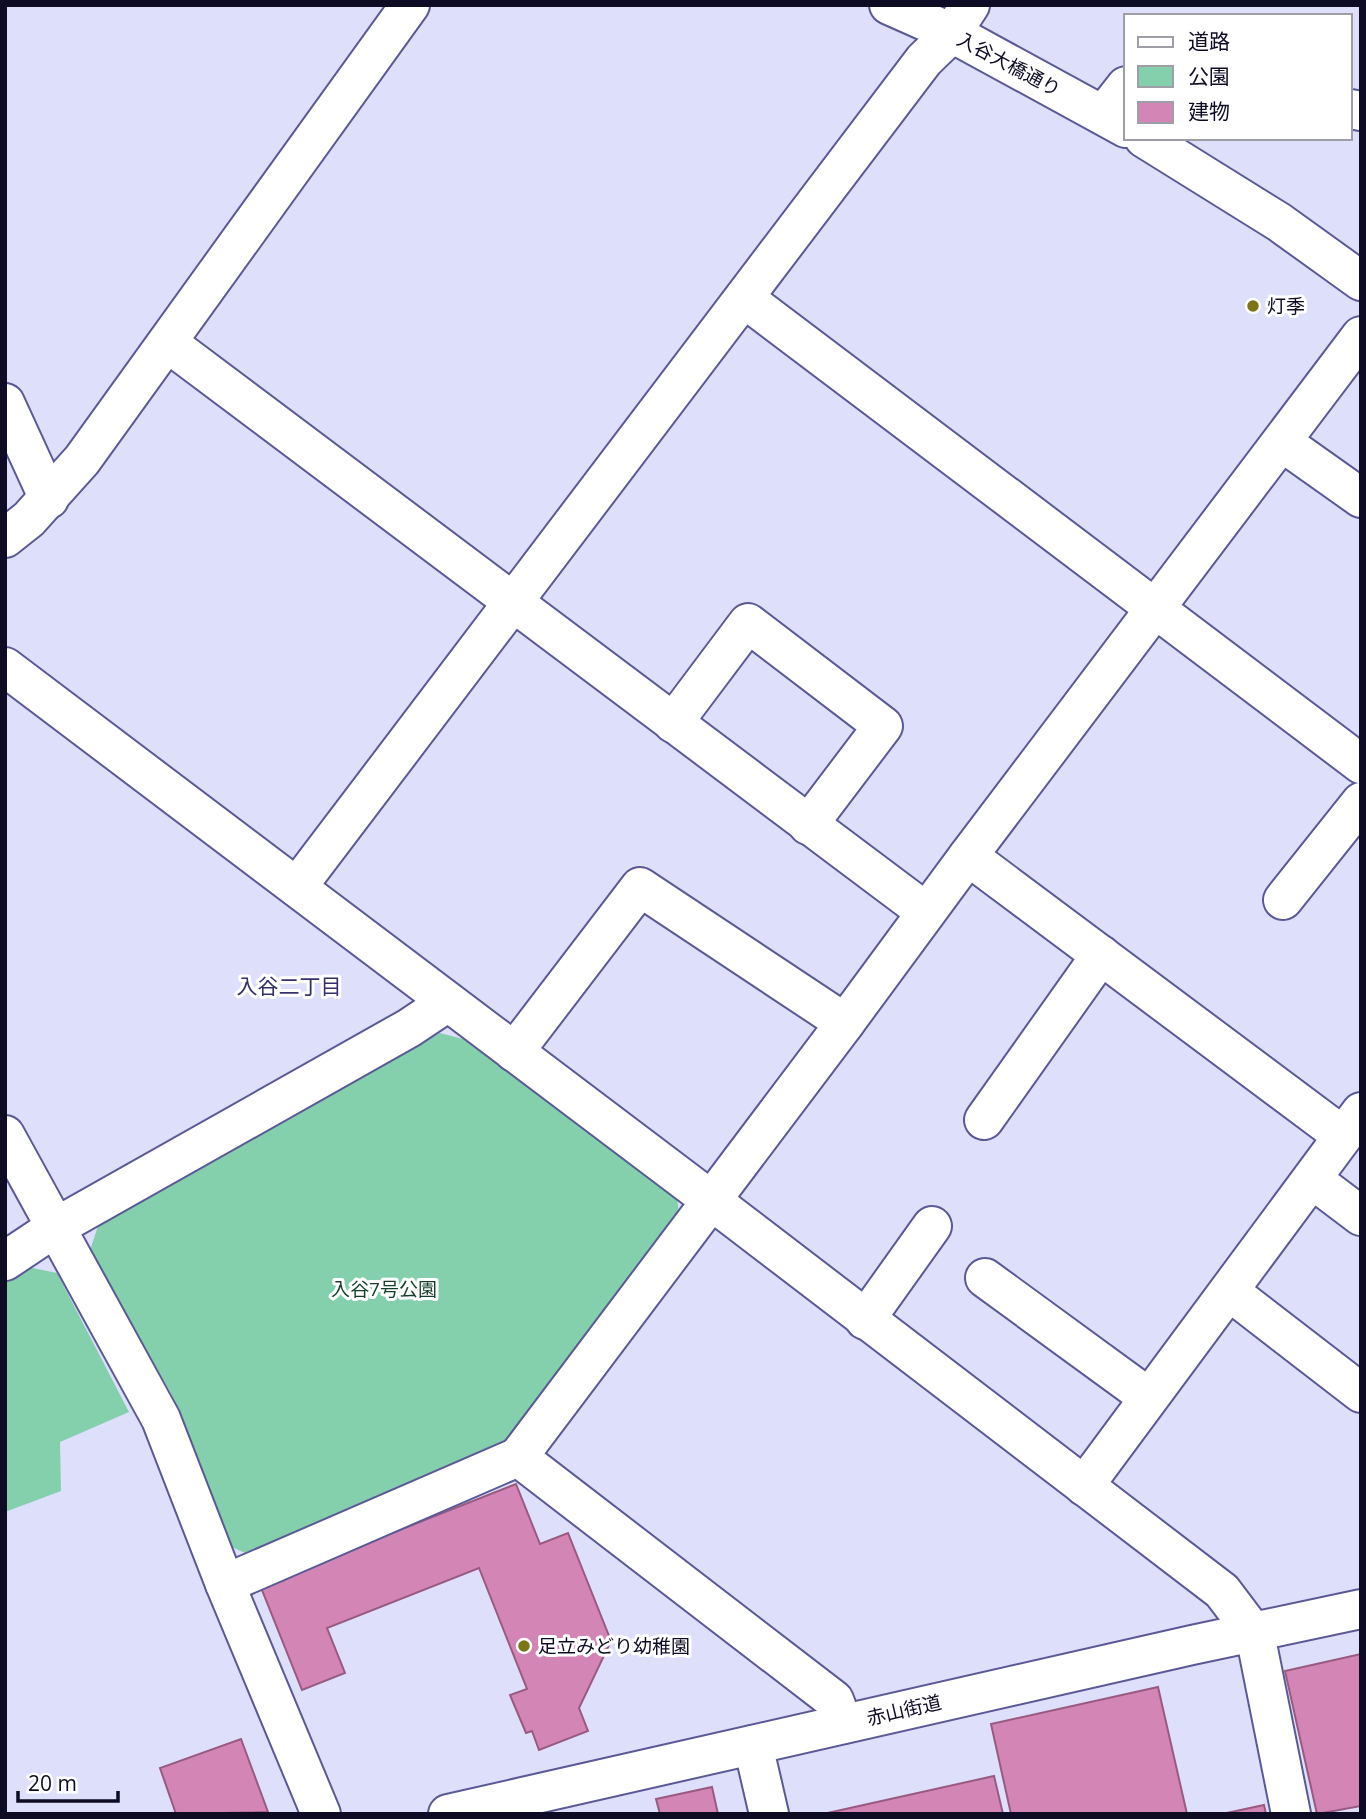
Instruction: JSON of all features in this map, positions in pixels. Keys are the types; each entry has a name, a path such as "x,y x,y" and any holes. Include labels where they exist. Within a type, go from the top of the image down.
{"street":[{"path":"5,538 49,499 82,460 410,5"},
{"path":"907,9 924,60"},
{"name":"入谷大橋通り","path":"907,9 961,19 1119,109"},
{"path":"297,887 924,60 961,19"},
{"path":"1147,140 1279,222 1361,281"},
{"path":"744,298 1361,764"},
{"path":"225,1584 518,1457 1361,336"},
{"path":"168,343 926,912"},
{"path":"5,403 49,499"},
{"path":"1282,442 1361,498"},
{"path":"673,723 748,623 883,726 808,825"},
{"path":"5,667 712,1201 1222,1591 1252,1632 1258,1649 1291,1814"},
{"path":"1283,900 1361,802"},
{"path":"968,856 1101,955 1352,1124 1084,1486"},
{"path":"514,1052 640,887 845,1023"},
{"path":"984,1119 1101,955"},
{"path":"5,1261 56,1227 409,1028 448,1002"},
{"path":"5,1135 161,1419 225,1584 321,1814"},
{"path":"1312,1179 1361,1216"},
{"path":"865,1320 932,1226"},
{"path":"985,1278 1148,1397"},
{"path":"1229,1291 1361,1393"},
{"path":"518,1457 834,1700 843,1724"},
{"name":"赤山街道","path":"449,1814 1361,1609"},
{"path":"753,1745 768,1814"}],"green space":[{"name":"入谷7号公園","path":"440,1033 463,1039 677,1197 680,1223 508,1451 254,1557 232,1547 172,1395 90,1250 99,1223"},
{"path":"28,1267 57,1273 129,1412 60,1442 61,1491 5,1512 5,1282"}],"building":[{"path":"516,1484 540,1544 568,1533 611,1641 579,1708 588,1731 539,1750 532,1731 526,1733 510,1695 527,1689 479,1568 327,1628 345,1673 302,1690 260,1585"},
{"path":"1361,1654 1361,1806 1317,1814 1285,1671"},
{"path":"1158,1687 1187,1814 1011,1814 991,1724"},
{"path":"241,1739 268,1812 176,1814 160,1768"},
{"path":"994,1776 1003,1814 823,1814"},
{"path":"712,1787 718,1814 660,1814 656,1799"},
{"path":"1264,1805 1266,1814 1222,1814"}],"place":[{"name":"灯季","path":"1253,306"},
{"name":"足立みどり幼稚園","path":"524,1646"}],"district":[{"name":"入谷二丁目","path":"289,986"}]}
